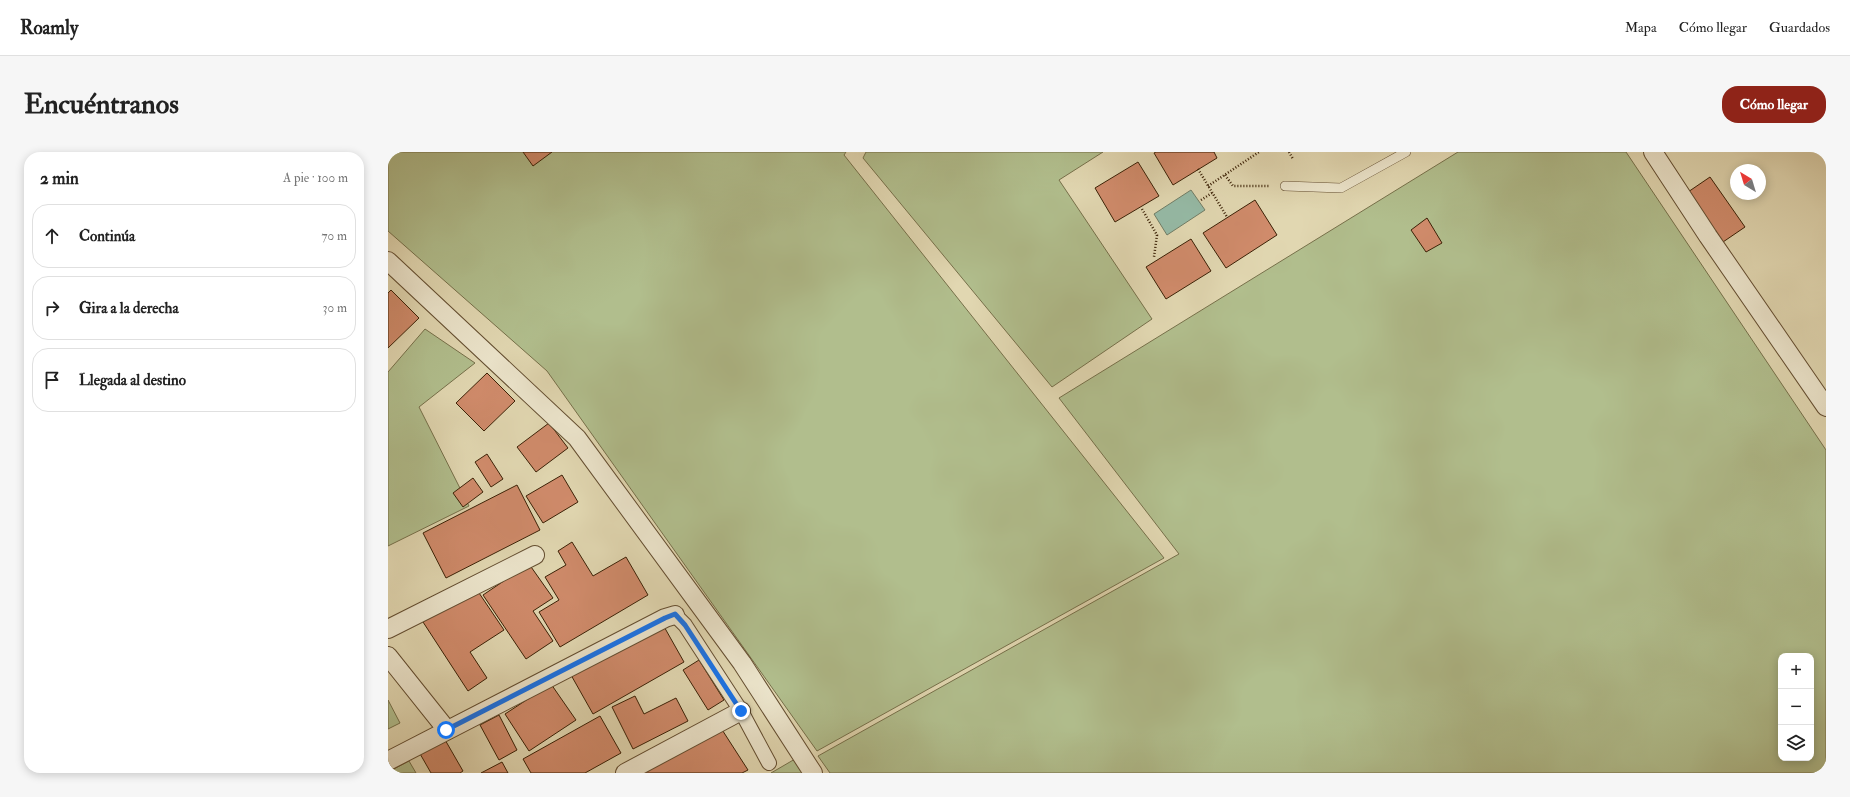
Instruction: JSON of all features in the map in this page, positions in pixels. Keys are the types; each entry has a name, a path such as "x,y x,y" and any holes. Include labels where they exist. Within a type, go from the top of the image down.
{"street":[{"path":"1653,152 1708,236 1826,407"},
{"path":"388,261 577,438 742,663 813,773"},
{"path":"388,629 535,555"},
{"path":"388,761 675,614 685,625 741,711 769,763"},
{"path":"388,656 446,730"},
{"path":"625,773 741,711"}],"lane":[{"path":"1285,186 1341,188 1406,152"}],"path":[{"path":"1208,186 1259,152"},
{"path":"1289,152 1293,159"},
{"path":"1198,169 1227,217"},
{"path":"1225,174 1232,186 1285,186"},
{"path":"1201,200 1212,193"},
{"path":"1142,210 1157,235 1154,257"}],"shaded area":[{"path":"388,152 846,152 844,155 1164,558 817,751 547,371 388,231"},
{"path":"866,152 1103,152 1059,180 1152,319 1052,387 863,158"},
{"path":"1458,152 1626,152 1826,450 1826,773 830,773 818,756 1179,554 1059,398"},
{"path":"1191,190 1205,210 1167,235 1154,214"},
{"path":"425,329 475,363 419,407 469,506 388,546 388,372"},
{"path":"388,700 400,723 388,729"},
{"path":"795,759 805,773 771,773"},
{"path":"409,761 416,773 388,773 388,772"}],"building":[{"path":"523,152 552,152 533,166"},
{"path":"1214,152 1217,158 1173,185 1154,153"},
{"path":"1138,162 1159,196 1115,222 1095,188"},
{"path":"1710,177 1745,227 1723,242 1688,192"},
{"path":"1255,200 1277,235 1226,268 1203,233"},
{"path":"1427,218 1442,243 1426,252 1411,230"},
{"path":"1191,239 1211,271 1166,299 1146,267"},
{"path":"391,290 419,318 388,348 388,293"},
{"path":"487,373 515,401 484,431 456,403"},
{"path":"549,423 568,448 536,472 517,447"},
{"path":"487,454 503,479 491,487 475,462"},
{"path":"562,475 578,502 543,523 526,496"},
{"path":"473,478 483,492 463,507 453,493"},
{"path":"517,485 540,530 446,578 423,533"},
{"path":"572,542 593,576 626,557 648,595 560,647 539,612 559,600 545,577 566,565 558,551"},
{"path":"529,564 553,598 533,611 553,641 526,659 483,595"},
{"path":"475,587 504,630 470,652 487,678 468,691 423,622"},
{"path":"662,623 684,662 593,714 571,675"},
{"path":"699,660 724,700 708,710 683,670"},
{"path":"551,684 576,720 529,751 505,714"},
{"path":"635,696 644,714 676,698 688,721 633,749 612,707"},
{"path":"499,715 517,750 499,760 480,725"},
{"path":"600,716 621,753 585,773 531,773 523,759"},
{"path":"719,725 748,770 742,773 640,773"},
{"path":"444,738 463,771 460,773 431,773 419,752"},
{"path":"502,762 508,773 481,773"}],"route":[{"path":"446,730 675,614 685,625 741,711"}]}
